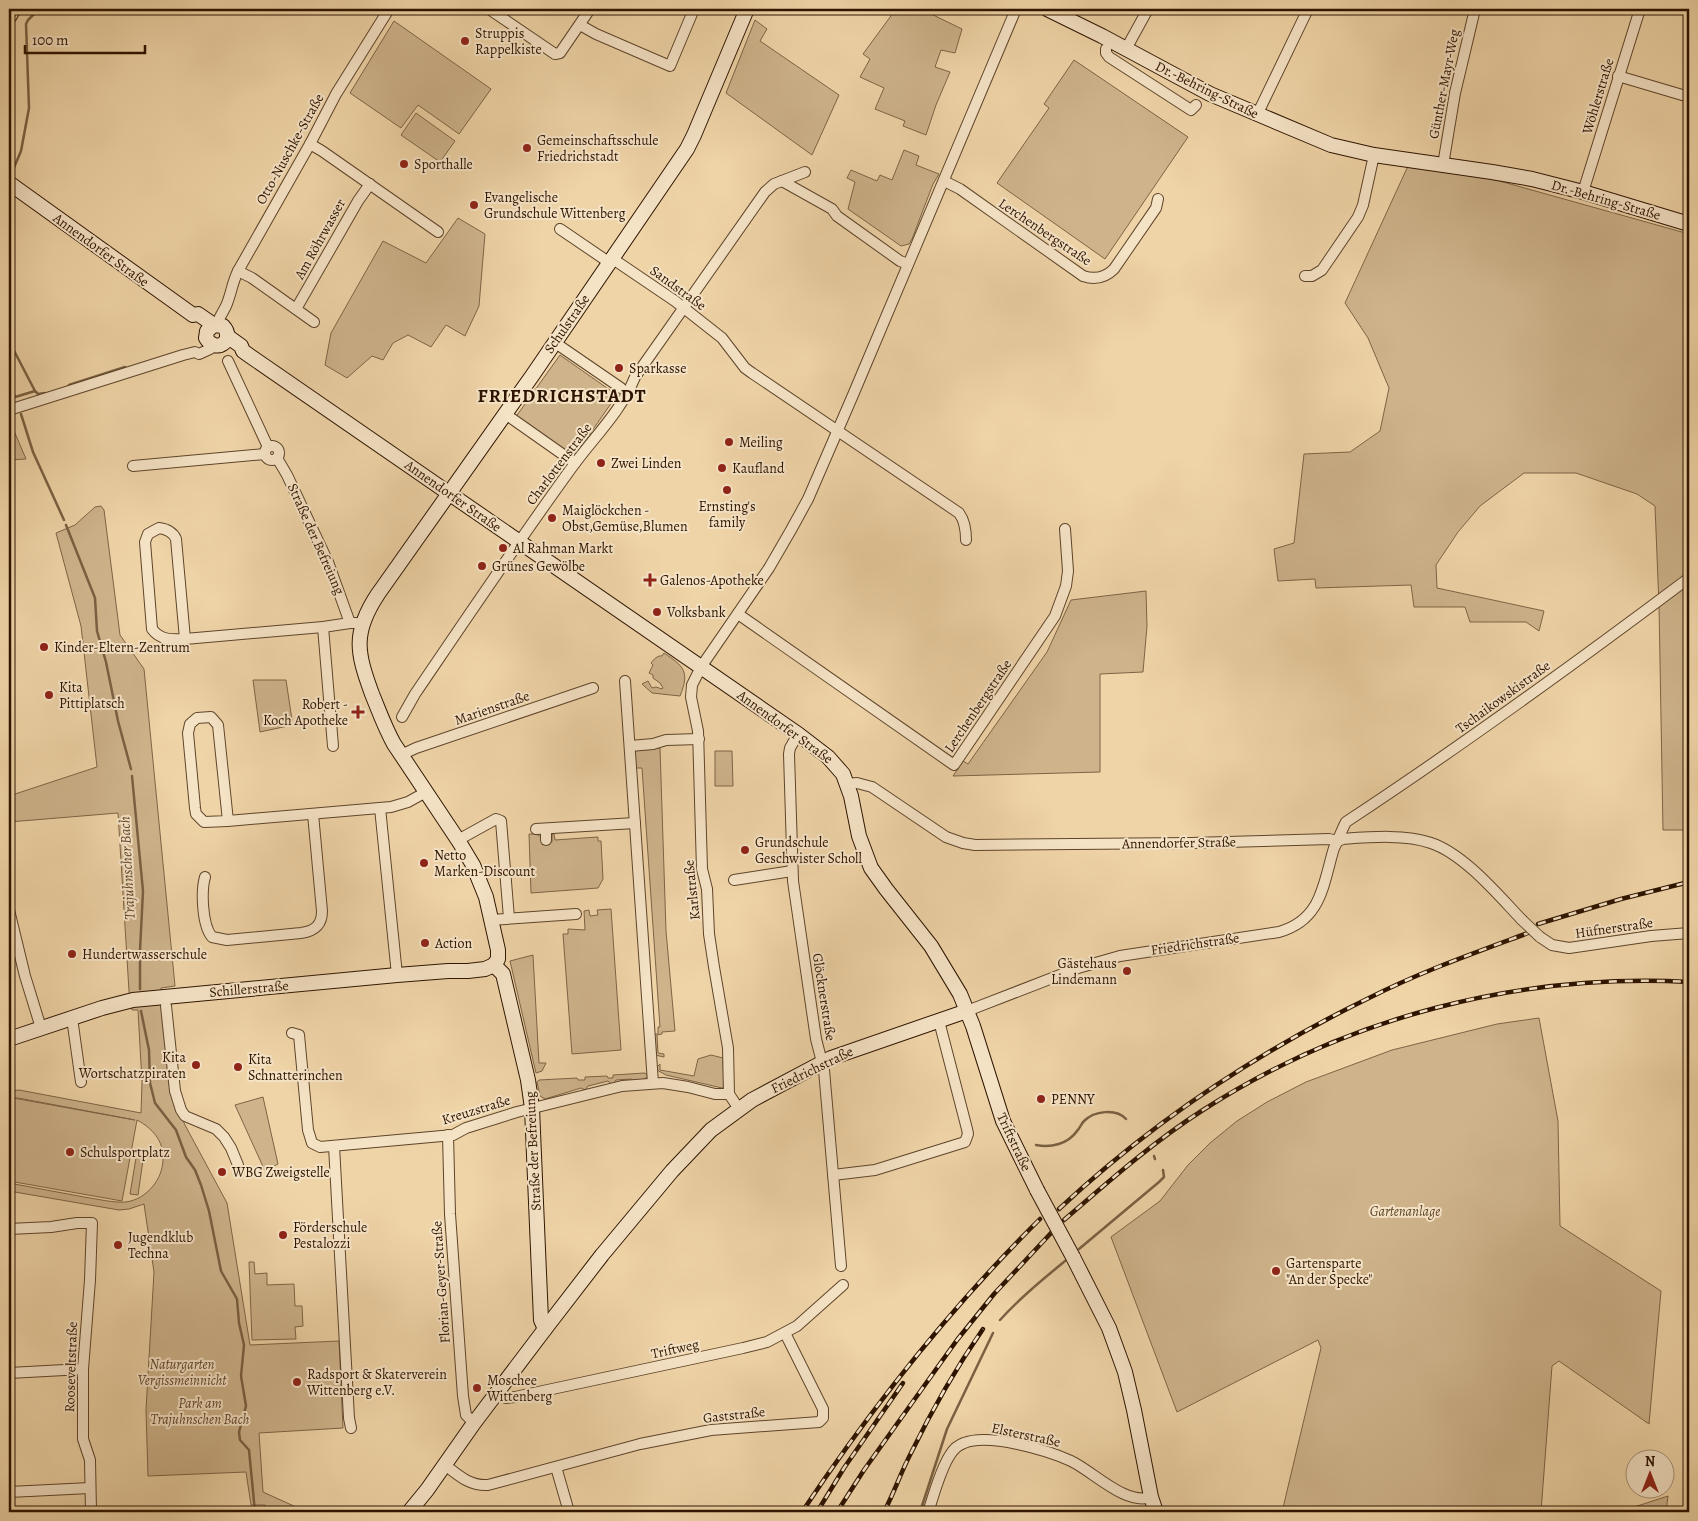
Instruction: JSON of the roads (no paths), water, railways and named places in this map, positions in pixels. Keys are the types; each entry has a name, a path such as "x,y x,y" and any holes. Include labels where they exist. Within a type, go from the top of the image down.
{"main road":[{"path":"9,16 14,9"}],"street":[{"name":"Otto-Nuschke-Straße","path":"217,334 228,312 225,308 231,286 238,271 336,94 389,9"},
{"path":"489,9 555,54 560,53 590,9"},
{"path":"580,25 596,34 670,66 694,9"},
{"name":"Schulstraße","path":"356,624 530,380 692,140 747,9"},
{"path":"701,667 769,568 814,484 1016,9"},
{"name":"Dr.-Behring-Straße","path":"1047,9 1186,82 1257,115 1331,145 1374,155 1513,175 1583,192 1689,224"},
{"path":"1126,49 1148,9"},
{"path":"1257,115 1308,9"},
{"name":"Günther-Mayr-Weg","path":"1443,165 1455,93 1475,9"},
{"name":"Wöhlerstraße","path":"1583,192 1640,9"},
{"path":"1106,49 1109,57 1191,110 1196,106"},
{"path":"1618,76 1689,97"},
{"path":"310,144 438,232"},
{"path":"1305,276 1312,276 1322,270 1358,217 1363,205 1374,155"},
{"name":"Charlottenstraße","path":"402,717 414,694 519,542 575,463 603,428 682,308 765,192 774,184 805,172"},
{"path":"782,181 832,209 837,216 900,261 908,264"},
{"name":"Lerchenbergstraße","path":"944,181 960,189 1078,273 1093,278 1102,277 1114,269 1156,208 1158,199"},
{"name":"Annendorfer Straße","path":"9,183 193,315 198,314 238,352 243,351 798,734 833,761 843,774 847,784 857,783 872,787 946,837 975,845 1408,839 1437,845 1451,853 1480,878"},
{"name":"Am Röhrwasser","path":"296,309 358,201 370,184"},
{"name":"Sandstraße","path":"560,229 682,308 725,341 745,368 838,431"},
{"path":"238,271 252,278 314,322"},
{"path":"9,410 194,352 217,334"},
{"path":"554,342 621,388"},
{"path":"132,466 267,450 228,361"},
{"path":"511,418 575,463"},
{"path":"838,431 959,513 964,524 966,540"},
{"name":"Straße der Befreiung","path":"267,450 270,459 277,458 287,474 356,624 362,666 385,726 401,755 458,840 479,878 486,897 498,955 497,962 494,965 502,974 507,992 528,1080 532,1108 540,1320 545,1329"},
{"path":"185,639 176,539 174,534 159,528 148,534 145,542 152,629 163,638 175,640 356,624"},
{"name":"Lerchenbergstraße","path":"738,614 954,765 1055,616 1066,586 1068,560 1066,529"},
{"name":"Tschaikowskistraße","path":"1338,841 1341,830 1346,822 1454,749 1614,635 1689,578"},
{"path":"323,627 333,746"},
{"name":"Karlstraße","path":"701,667 694,679 691,703 697,722 702,869 707,889 714,967 728,1048 729,1094"},
{"path":"625,681 653,1083"},
{"name":"Marienstraße","path":"401,755 416,748 593,688"},
{"path":"228,821 218,725 211,718 197,718 190,724 188,729 196,814 204,822 228,821 380,808 403,804 426,792"},
{"name":"Glöcknerstraße","path":"798,734 790,748 789,754 792,871 815,1030 822,1062 841,1266"},
{"path":"630,746 653,744 666,740 698,739"},
{"name":"Triftstraße","path":"847,784 859,836 872,868 886,889 931,946 960,994 1003,1121 1108,1328 1125,1372 1151,1497 1156,1512"},
{"path":"380,808 397,975"},
{"path":"205,877 202,887 206,926 212,937 227,940 312,931 320,923 322,911 313,814"},
{"path":"458,840 496,819 501,821 509,918"},
{"path":"546,840 541,829 635,823"},
{"name":"Friedrichstraße","path":"409,1512 602,1255 672,1171 707,1134 739,1109 822,1062 853,1049 940,1021 1078,968 1120,956 1286,930 1300,923 1316,906 1334,848 1338,841"},
{"path":"734,880 792,871"},
{"name":"Hüfnerstraße","path":"1480,878 1540,937 1552,945 1569,948 1651,936 1689,933"},
{"path":"9,910 25,976 41,1028"},
{"path":"491,920 576,914"},
{"name":"Schillerstraße","path":"9,1039 112,1005 142,999 397,975 485,969 494,965"},
{"path":"166,1006 176,1098 185,1116 216,1129 224,1136 238,1165"},
{"path":"72,1018 81,1082"},
{"path":"833,1175 875,1170 965,1142 968,1134 967,1129 940,1021"},
{"name":"Kreuzstraße","path":"292,1032 299,1035 310,1138 312,1143 320,1147 448,1136 466,1128 532,1108 610,1088 653,1083 673,1084 715,1094 729,1094"},
{"path":"729,1094 739,1109"},
{"name":"Florian-Geyer-Straße","path":"448,1136 450,1214 463,1396 466,1415 474,1423"},
{"path":"334,1146 350,1428"},
{"name":"Rooseveltstraße","path":"9,1229 92,1223 90,1280 82,1369 84,1439 90,1460 91,1512"},
{"name":"Triftweg","path":"496,1394 506,1398 515,1397 767,1342 785,1333 808,1317 842,1285"},
{"name":"Gaststraße","path":"445,1466 464,1479 482,1485 502,1482 640,1444 711,1430 819,1422 823,1418 823,1409 785,1333"},
{"path":"9,1373 82,1369"},
{"name":"Elsterstraße","path":"928,1512 950,1455 962,1444 985,1440 1024,1446 1054,1454 1086,1469 1116,1490 1130,1497 1141,1499 1151,1497"},
{"path":"556,1467 569,1512"},
{"path":"9,1492 90,1488"}],"waterway":[{"path":"13,170 21,151 29,108 26,24 39,9"},
{"path":"9,341 35,391 15,397 9,381"},
{"path":"69,385 125,367"},
{"path":"35,391 38,394 45,393"},
{"name":"Trajuhnscher Bach","path":"21,414 33,452 64,520"},
{"name":"Trajuhnscher Bach","path":"66,525 95,598 97,631 131,769"},
{"name":"Trajuhnscher Bach","path":"132,776 143,891 140,989"},
{"name":"Trajuhnscher Bach","path":"141,1011 149,1050 150,1083 155,1103 176,1130 186,1157 195,1170 209,1211 221,1271 237,1299 239,1323 244,1345 241,1376 246,1406 239,1432 240,1440 249,1450 255,1512"},
{"path":"1036,1145 1047,1146 1064,1142 1078,1130 1084,1121 1099,1113 1117,1113 1126,1119"},
{"path":"1079,1249 1159,1182 1164,1177 1163,1170"},
{"path":"1000,1320 1023,1297 1065,1261"},
{"path":"920,1512 947,1429 993,1333"}],"railway":[{"path":"1538,924 1621,899 1689,882"},
{"path":"1059,1209 1130,1147 1168,1119 1206,1092 1286,1042 1327,1019 1408,980 1447,963 1528,933"},
{"path":"1064,1220 1149,1149 1203,1110 1258,1077 1316,1050 1375,1026 1436,1008 1498,994 1562,985 1625,981 1689,982"},
{"path":"802,1512 856,1434 944,1323 1040,1219"},
{"path":"837,1512 864,1470 957,1340 994,1294 1051,1233"},
{"path":"884,1512 927,1421 983,1329"},
{"path":"817,1512 844,1468 903,1383"}],"place":[{"name":"Struppis Rappelkiste","path":"465,41"},
{"name":"Gemeinschaftsschule Friedrichstadt","path":"527,148"},
{"name":"Sporthalle","path":"404,164"},
{"name":"Evangelische Grundschule Wittenberg","path":"474,205"},
{"name":"Sparkasse","path":"619,368"},
{"name":"Meiling","path":"729,442"},
{"name":"Zwei Linden","path":"601,463"},
{"name":"Kaufland","path":"722,468"},
{"name":"Ernsting's family","path":"727,490"},
{"name":"Maiglöckchen - Obst,Gemüse,Blumen","path":"552,518"},
{"name":"Al Rahman Markt","path":"503,548"},
{"name":"Grünes Gewölbe","path":"482,566"},
{"name":"Galenos-Apotheke","path":"650,580"},
{"name":"Volksbank","path":"657,612"},
{"name":"Kinder-Eltern-Zentrum","path":"44,647"},
{"name":"Kita Pittiplatsch","path":"49,695"},
{"name":"Robert - Koch Apotheke","path":"358,712"},
{"name":"Grundschule Geschwister Scholl","path":"745,850"},
{"name":"Netto Marken-Discount","path":"424,863"},
{"name":"Action","path":"425,943"},
{"name":"Hundertwasserschule","path":"72,954"},
{"name":"Gästehaus Lindemann","path":"1127,971"},
{"name":"Kita Wortschatzpiraten","path":"196,1065"},
{"name":"Kita Schnatterinchen","path":"238,1067"},
{"name":"PENNY","path":"1041,1099"},
{"name":"Schulsportplatz","path":"70,1152"},
{"name":"WBG Zweigstelle","path":"222,1172"},
{"name":"Förderschule Pestalozzi","path":"283,1235"},
{"name":"Jugendklub Techna","path":"118,1245"},
{"name":"Gartensparte \"An der Specke\"","path":"1276,1271"},
{"name":"Radsport & Skaterverein Wittenberg e.V.","path":"297,1382"},
{"name":"Moschee Wittenberg","path":"477,1388"}],"district":[{"name":"FRIEDRICHSTADT","path":"562,396"}],"park label":[{"name":"Gartenanlage","path":"1405,1211"},
{"name":"Naturgarten Vergissmeinnicht","path":"182,1372"},
{"name":"Park am Trajuhnschen Bach","path":"200,1412"}]}
